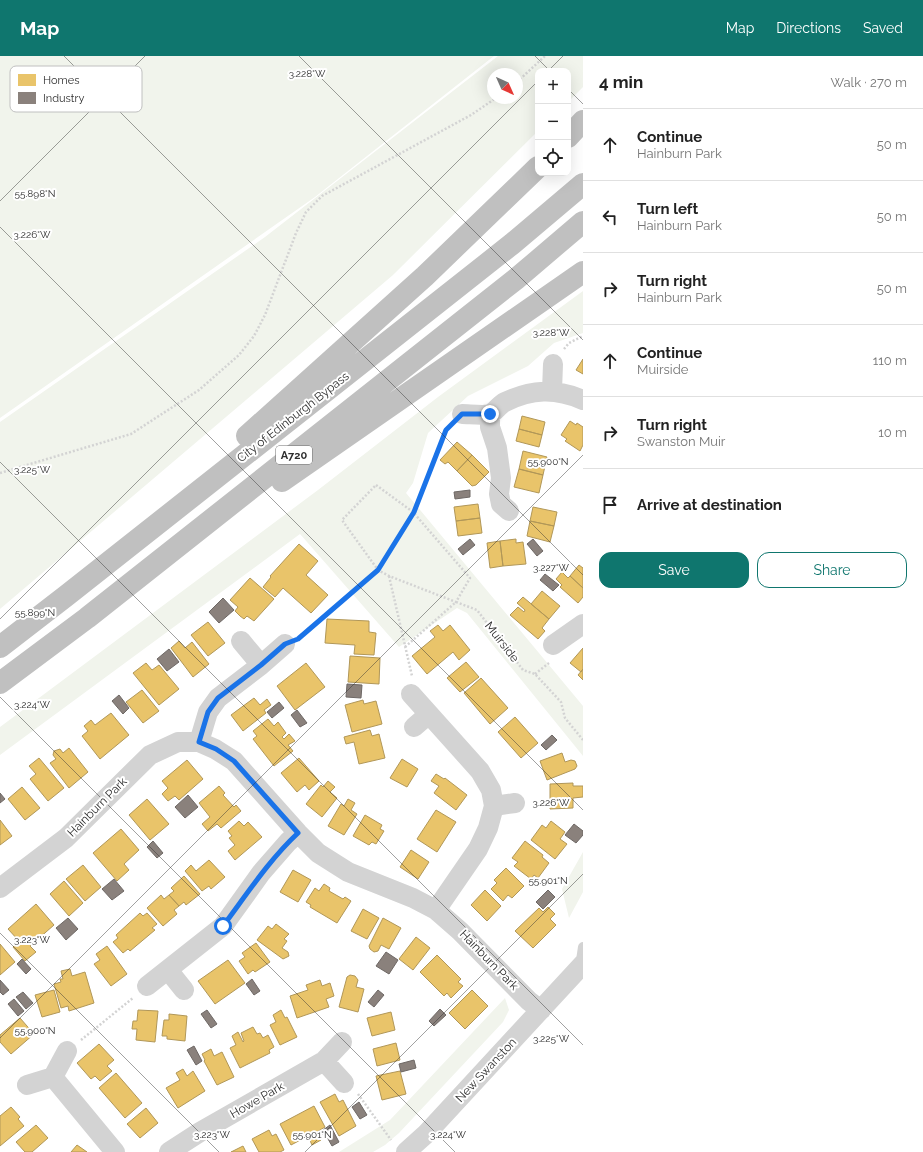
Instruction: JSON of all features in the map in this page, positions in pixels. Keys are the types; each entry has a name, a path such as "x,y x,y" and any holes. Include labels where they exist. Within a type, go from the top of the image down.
{"highway":[{"path":"571,134 583,121"},
{"path":"66,596 408,291 535,170"},
{"name":"City of Edinburgh Bypass","path":"0,647 506,249 583,184"},
{"name":"A720","path":"0,683 87,618 516,279 583,222"},
{"path":"87,618 583,272"}],"street":[{"path":"552,391 553,364"},
{"path":"462,414 490,414 504,403 529,393 552,391 583,400"},
{"path":"490,414 490,427 497,448 501,478 499,494 501,504 509,511"},
{"path":"553,645 583,624"},
{"path":"241,641 261,665"},
{"path":"199,742 208,712 218,698 261,665 285,644"},
{"path":"411,694 480,770 491,790 494,806 488,828 478,849 436,910"},
{"path":"414,727 429,714"},
{"name":"Hainburn Park","path":"0,888 66,838 150,755 178,742 199,742 216,749 234,761 298,833 318,852 348,872 413,898 436,910 460,931 529,1001 541,1010"},
{"path":"494,806 515,803"},
{"path":"147,986 223,926 261,873 288,842 298,833"},
{"name":"New Swanston","path":"401,1149 426,1134 581,967"},
{"path":"168,970 184,990"},
{"name":"Howe Park","path":"169,1152 200,1132 324,1061 342,1042"},
{"path":"27,1085 53,1077 68,1051"},
{"path":"324,1061 344,1083"},
{"path":"53,1077 115,1152"}],"lane":[{"name":"New Swanston","path":"581,967 583,948"}],"path":[{"path":"523,76 544,56"},
{"path":"0,473 131,434 199,390 239,355 254,336 265,315 296,233 306,212 322,196 471,116 488,104"},
{"path":"553,364 569,343 583,336"},
{"path":"285,644 298,639 378,570 414,512 446,430 462,414"},
{"path":"378,570 342,520 376,485 414,512 470,578 456,602 405,647"},
{"name":"Muirside","path":"378,570 389,576 477,610 524,670 535,674 561,702 565,718 583,740"},
{"path":"389,576 413,682 411,694"},
{"path":"68,1051 147,986"},
{"path":"344,1083 356,1090 401,1149"}],"shaded area":[{"path":"0,56 494,56 315,197 0,418"},
{"path":"498,56 583,56 583,87 571,99 571,68 535,68 535,134 393,275 0,609 0,422 265,237"},
{"path":"583,291 583,333 554,343 528,366 468,396 428,433 413,483 406,493 583,706 583,756 467,613 457,608 399,647 300,534 0,755 0,727 318,490 438,397"},
{"path":"583,852 583,892 569,918 562,889"},
{"path":"505,998 509,1010 503,1022 399,1133 385,1145 373,1152 339,1152 390,1120"}],"building: Homes":[{"path":"583,359 583,374 576,370"},
{"path":"522,416 545,422 542,435 519,429"},
{"path":"570,421 583,427 583,445 580,451 565,441 567,439 561,435"},
{"path":"519,429 542,435 539,447 516,441"},
{"path":"457,442 472,455 457,471 448,462 445,464 440,460"},
{"path":"523,451 547,457 543,475 519,469"},
{"path":"472,455 489,472 476,485 472,486 457,471"},
{"path":"519,469 543,475 539,493 514,487"},
{"path":"478,504 480,518 456,521 454,507"},
{"path":"533,507 557,512 554,526 530,521"},
{"path":"480,518 482,533 458,536 456,521"},
{"path":"530,521 554,526 550,542 527,536"},
{"path":"516,539 516,543 523,542 526,564 503,566 500,541"},
{"path":"500,541 503,566 490,568 487,543"},
{"path":"299,544 318,561 306,575 328,595 311,613 283,588 275,597 263,587 271,577 270,576"},
{"path":"579,565 583,568 583,588 570,576"},
{"path":"562,572 568,578 570,576 583,588 583,597 578,603 560,587 562,585 556,579"},
{"path":"250,578 274,599 254,621 247,616 244,619 240,616 235,611 238,607 230,600"},
{"path":"542,591 560,606 549,619 531,604"},
{"path":"523,597 549,619 542,628 545,631 538,639 510,615 518,607 524,612 525,610 517,603"},
{"path":"327,619 369,621 369,632 376,633 374,655 354,654 355,645 325,643"},
{"path":"208,622 225,643 208,656 191,635"},
{"path":"438,625 443,631 450,625 470,650 459,660 453,652 427,674 412,656 435,637 430,631"},
{"path":"179,641 185,648 192,642 209,664 193,677 171,648"},
{"path":"583,648 583,669 581,672 570,663"},
{"path":"350,656 380,658 379,684 348,682"},
{"path":"466,662 479,677 460,692 447,678"},
{"path":"146,663 152,670 159,665 179,689 159,705 133,673"},
{"path":"306,663 325,687 295,710 277,686"},
{"path":"583,669 583,680 578,675"},
{"path":"481,678 508,708 490,724 464,693"},
{"path":"142,690 159,711 143,723 126,702"},
{"path":"254,698 260,705 267,699 271,705 264,710 266,713 243,731 231,715"},
{"path":"363,700 364,704 376,701 382,724 352,732 345,705"},
{"path":"111,713 129,735 100,759 82,736 88,731 84,726 91,720 95,725"},
{"path":"515,717 538,743 521,758 498,732"},
{"path":"268,719 274,726 278,722 286,733 282,737 284,739 289,734 295,741 288,745 293,751 274,766 253,739 257,736 253,731"},
{"path":"370,730 372,736 379,734 385,758 359,764 354,742 346,744 344,737"},
{"path":"69,748 88,772 69,788 50,763 56,759 53,755 54,751 60,749 63,753"},
{"path":"562,753 565,762 571,760 575,761 577,766 575,769 547,780 540,761"},
{"path":"39,758 64,788 48,801 30,779 36,774 29,766"},
{"path":"299,758 319,781 309,790 305,785 297,792 281,773"},
{"path":"402,759 418,769 407,787 390,778"},
{"path":"187,760 203,779 179,800 175,796 168,801 162,794 168,788 162,781"},
{"path":"436,774 444,779 445,778 467,795 456,810 434,793 439,786 431,781"},
{"path":"328,781 335,787 330,792 337,798 322,817 306,804 321,785 323,787"},
{"path":"573,783 573,786 583,786 583,797 573,798 573,808 550,809 550,784"},
{"path":"219,786 225,793 223,795 234,807 236,805 241,811 221,828 217,824 208,831 202,824 210,817 199,803"},
{"path":"22,787 40,808 25,820 8,799"},
{"path":"147,799 169,824 150,840 129,815"},
{"path":"348,799 355,803 351,810 357,814 344,835 328,826 341,804 344,806"},
{"path":"436,810 456,822 437,852 417,839"},
{"path":"365,815 382,825 380,829 384,831 376,844 372,842 369,845 353,836"},
{"path":"0,820 12,836 0,845"},
{"path":"239,821 244,826 248,822 262,837 235,860 228,851 235,845 229,838 232,836 228,831"},
{"path":"551,821 565,832 560,839 567,844 555,859 531,840 542,825 546,828"},
{"path":"121,829 139,850 124,864 129,870 117,881 93,853"},
{"path":"525,841 543,855 542,857 549,863 538,878 534,875 531,879 514,866 518,862 512,858"},
{"path":"411,850 429,862 418,879 400,867"},
{"path":"209,860 225,877 211,889 209,886 202,891 185,871 191,865 196,871"},
{"path":"83,865 101,887 85,901 66,879"},
{"path":"506,868 524,886 512,898 508,895 503,901 491,889 497,883 494,880"},
{"path":"293,870 311,880 298,902 280,892"},
{"path":"184,876 200,894 186,905 184,902 179,906 169,895 174,891 171,888"},
{"path":"64,881 83,903 69,916 50,894"},
{"path":"324,884 330,888 329,891 343,899 345,897 351,901 337,923 310,907 311,905 306,902 315,888 319,891"},
{"path":"485,890 501,906 487,921 471,905"},
{"path":"161,895 164,899 169,895 179,906 174,910 177,914 163,926 147,908"},
{"path":"36,904 54,925 30,946 36,952 25,961 13,947 19,941 8,929"},
{"path":"548,907 555,914 550,919 556,925 533,948 515,931 539,908 543,912"},
{"path":"363,909 379,918 367,939 351,931"},
{"path":"140,913 143,916 147,913 157,924 152,928 155,930 130,951 128,949 123,953 113,942 118,938 116,935"},
{"path":"383,918 401,928 389,949 381,945 378,951 374,952 369,946"},
{"path":"276,924 289,934 284,939 287,941 282,948 288,952 289,956 283,959 257,940 268,926 272,929"},
{"path":"416,937 430,948 413,970 399,959"},
{"path":"256,943 270,962 255,972 253,970 248,974 239,961 245,957 242,953"},
{"path":"0,944 15,962 0,975"},
{"path":"107,946 127,974 111,986 94,964 100,960 96,954"},
{"path":"437,955 461,979 458,982 463,986 451,998 447,993 444,996 420,972"},
{"path":"228,960 245,983 215,1004 198,981"},
{"path":"70,969 72,976 85,972 94,1003 69,1011 68,1006 61,1008 54,984 61,982 60,979 63,979 61,971"},
{"path":"350,975 355,976 358,980 356,987 364,989 358,1012 339,1007 347,977"},
{"path":"320,980 322,986 330,983 334,996 326,999 329,1007 297,1018 290,996 308,990 306,985"},
{"path":"54,990 60,1012 42,1017 35,995"},
{"path":"472,990 488,1006 465,1029 449,1013"},
{"path":"138,1010 158,1011 155,1042 136,1040 137,1029 132,1029 133,1021 137,1021"},
{"path":"281,1010 285,1018 287,1017 297,1037 280,1045 270,1025 276,1022 273,1015"},
{"path":"391,1012 395,1030 372,1036 367,1018"},
{"path":"169,1014 187,1016 185,1041 167,1039 167,1036 162,1036 164,1020 169,1020"},
{"path":"20,1018 34,1034 11,1054 0,1042 0,1035"},
{"path":"253,1027 257,1034 260,1033 263,1038 268,1035 274,1047 269,1050 270,1053 240,1068 230,1048 236,1045 232,1036 238,1032 243,1042 241,1033"},
{"path":"396,1043 400,1060 377,1066 373,1049"},
{"path":"99,1044 114,1060 107,1066 112,1071 100,1081 95,1076 91,1079 77,1063"},
{"path":"211,1049 214,1056 222,1052 234,1077 217,1085 204,1061 205,1060 202,1054"},
{"path":"183,1069 187,1076 193,1071 205,1091 178,1108 166,1088 180,1080 176,1073"},
{"path":"400,1071 406,1094 382,1100 376,1076"},
{"path":"116,1073 142,1103 125,1118 99,1088"},
{"path":"335,1094 339,1102 343,1100 356,1126 339,1136 320,1102"},
{"path":"314,1106 325,1127 317,1132 321,1140 312,1145 308,1136 291,1145 280,1124"},
{"path":"11,1107 20,1117 18,1119 24,1126 0,1146 0,1116"},
{"path":"146,1108 158,1123 140,1138 127,1124"},
{"path":"36,1125 48,1138 32,1152 25,1152 16,1142"},
{"path":"269,1130 272,1136 276,1134 284,1150 280,1152 259,1152 252,1139"},
{"path":"77,1145 87,1152 71,1152"},
{"path":"243,1146 246,1152 231,1152"}],"building: Industry":[{"path":"470,490 470,497 455,499 454,492"},
{"path":"470,539 475,545 463,555 458,549"},
{"path":"533,539 543,551 537,556 527,544"},
{"path":"545,574 559,585 553,591 540,580"},
{"path":"223,598 234,610 219,623 209,612"},
{"path":"169,649 179,662 167,671 157,659"},
{"path":"347,684 362,685 361,698 346,697"},
{"path":"119,695 129,708 123,714 112,701"},
{"path":"279,702 284,708 272,718 267,712"},
{"path":"297,710 307,723 300,727 291,715"},
{"path":"552,735 557,740 546,750 541,745"},
{"path":"0,793 5,799 0,803"},
{"path":"188,795 198,807 185,818 175,807"},
{"path":"574,824 583,831 583,835 576,843 565,835"},
{"path":"153,841 163,853 157,858 147,847"},
{"path":"114,879 124,891 112,900 102,889"},
{"path":"548,890 555,897 543,909 536,902"},
{"path":"68,918 78,929 66,940 56,928"},
{"path":"386,952 398,960 389,974 376,966"},
{"path":"22,959 31,969 26,974 17,964"},
{"path":"252,979 260,991 254,995 246,984"},
{"path":"0,980 9,990 3,995 0,992"},
{"path":"378,990 384,995 374,1007 368,1002"},
{"path":"23,992 33,1003 26,1009 16,997"},
{"path":"14,999 24,1011 18,1016 8,1004"},
{"path":"440,1009 446,1015 434,1026 429,1021"},
{"path":"207,1010 217,1024 211,1028 201,1014"},
{"path":"194,1046 202,1061 196,1065 187,1050"},
{"path":"414,1060 416,1068 401,1072 399,1064"},
{"path":"359,1102 367,1115 360,1119 352,1107"},
{"path":"330,1125 339,1142 332,1146 323,1130"}],"route":[{"path":"223,926 261,873 288,842 298,833 234,761 216,749 199,742 208,712 218,698 261,665 285,644 298,639 378,570 414,512 446,430 462,414 490,414"}]}
